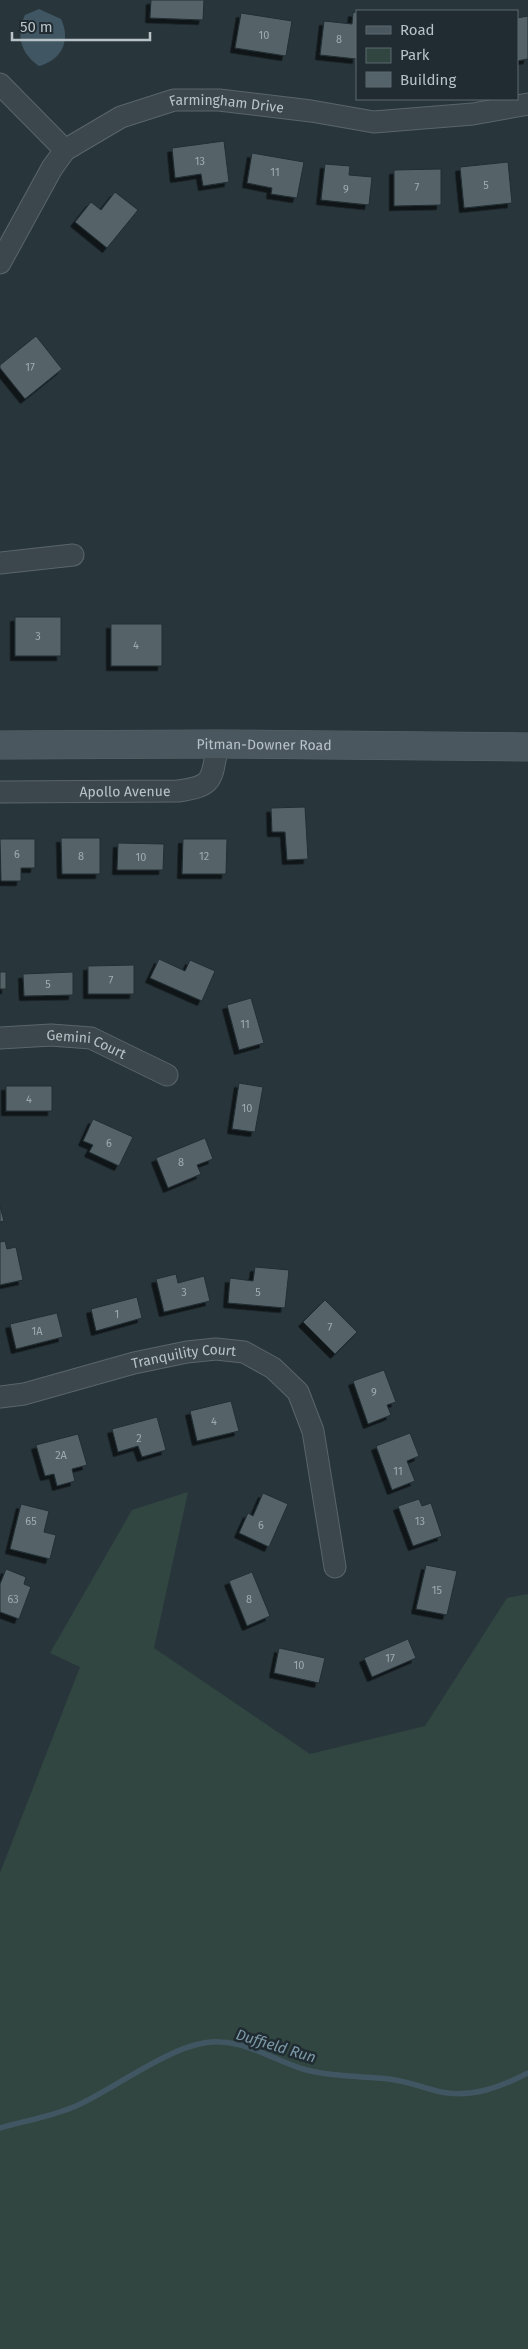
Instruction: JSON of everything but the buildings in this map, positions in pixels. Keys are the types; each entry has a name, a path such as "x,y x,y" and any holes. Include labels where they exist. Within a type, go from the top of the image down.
{"street":[{"path":"0,84 65,150"},
{"name":"Farmingham Drive","path":"0,264 52,168 65,150 121,117 174,100 219,100 311,111 374,122 473,114 528,104"},
{"path":"0,563 73,555"},
{"name":"Pitman-Downer Road","path":"0,745 218,744 528,748"},
{"name":"Apollo Avenue","path":"0,792 178,791 199,788 211,778 218,744"},
{"name":"Gemini Court","path":"0,1038 51,1035 91,1038 167,1075"},
{"name":"Tranquility Court","path":"0,1397 24,1394 134,1364 187,1352 216,1349 244,1352 273,1368 298,1392 313,1431 335,1567"}],"green space":[{"path":"188,1492 154,1648 310,1754 425,1726 507,1598 528,1594 528,2349 0,2349 0,1873 80,1667 50,1653 132,1510"}],"water":[{"path":"39,9 61,19 65,34 59,54 54,59 39,66 24,49 20,36 25,15"}],"waterway":[{"name":"Duffield Run","path":"0,2128 67,2110 166,2056 203,2043 231,2043 314,2072 396,2080 441,2092 464,2094 486,2090 528,2073"}]}
